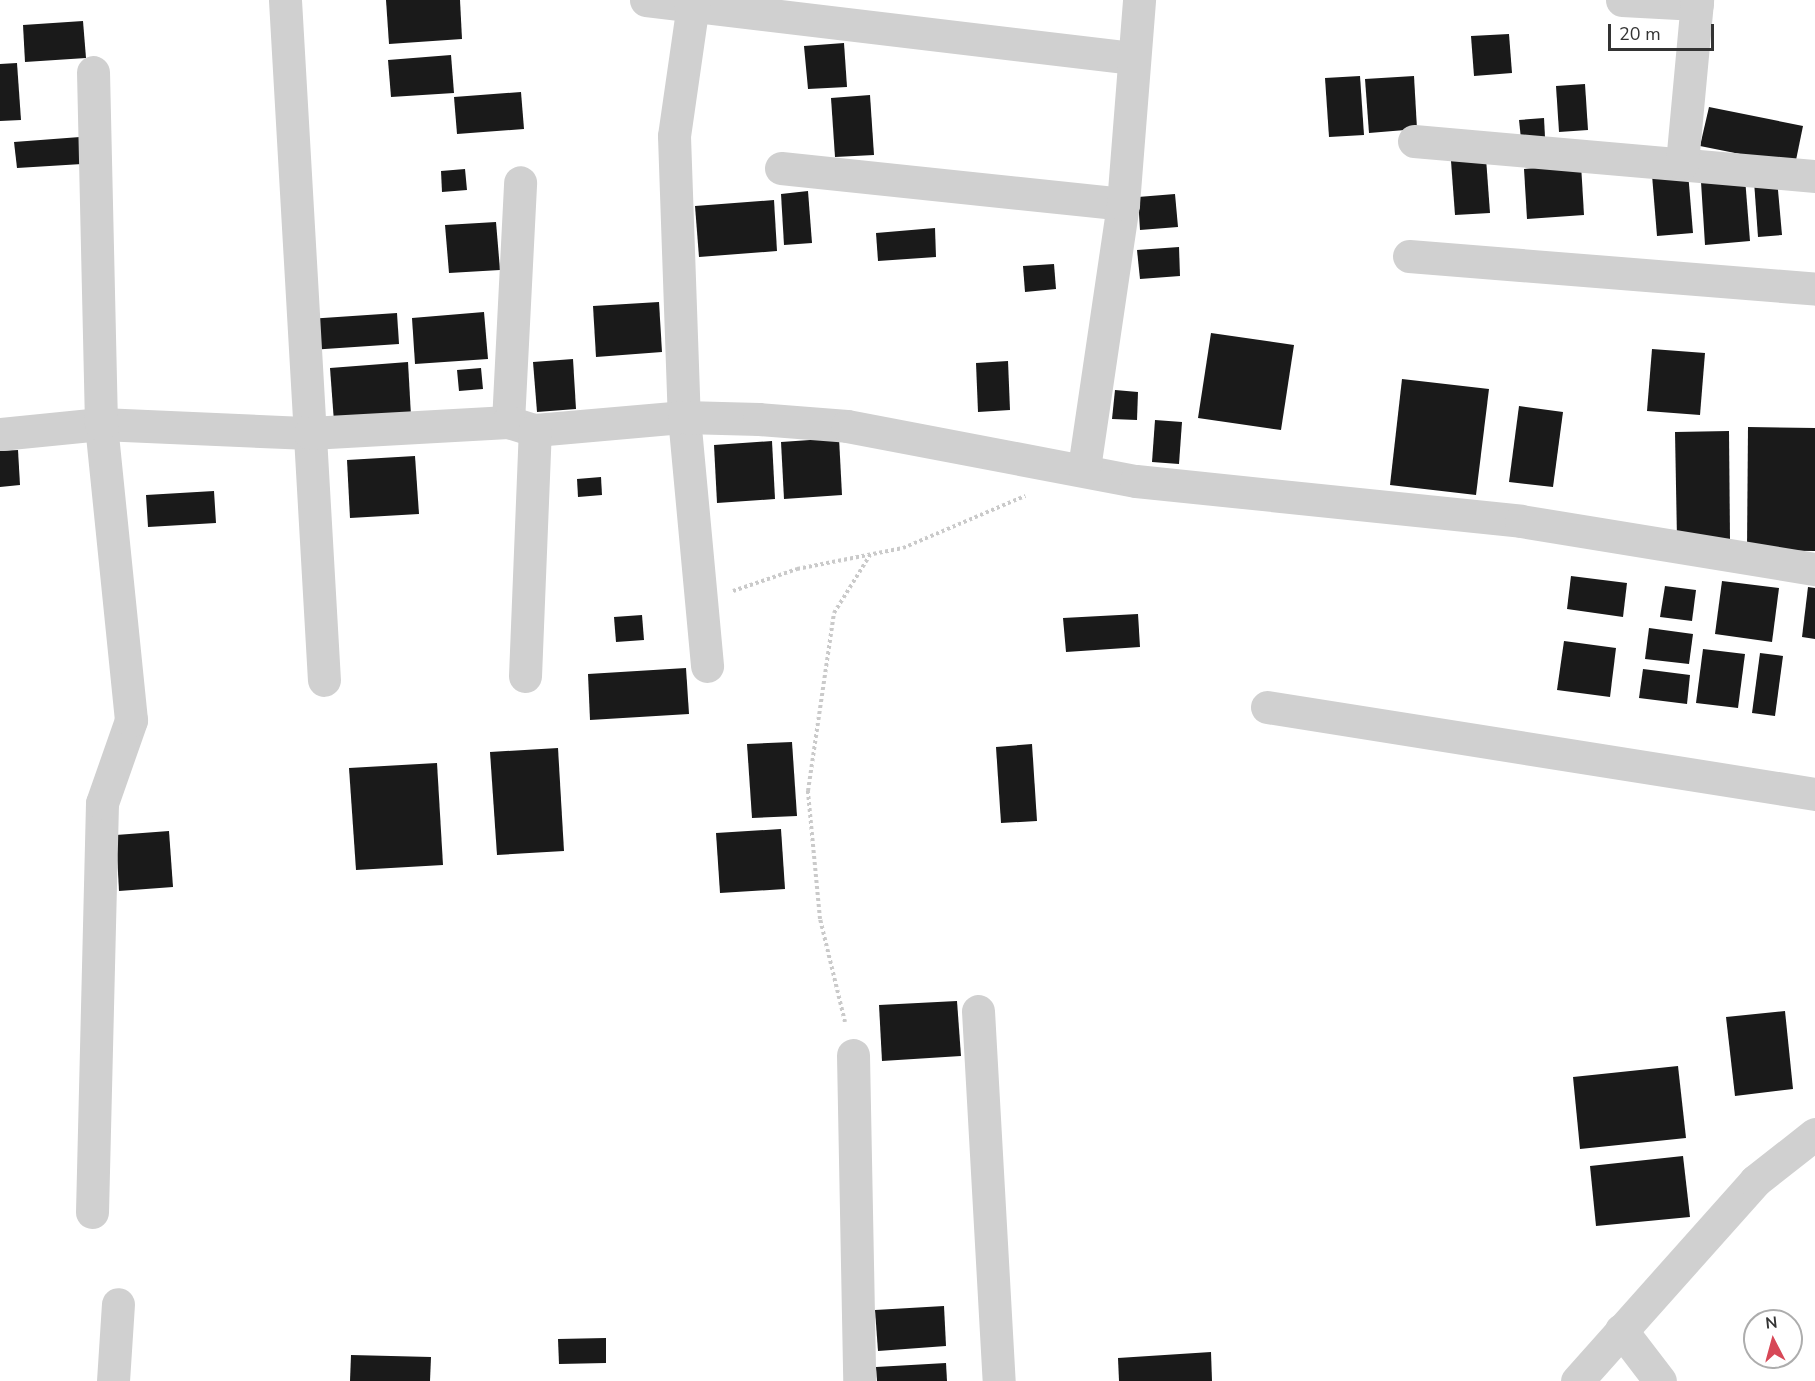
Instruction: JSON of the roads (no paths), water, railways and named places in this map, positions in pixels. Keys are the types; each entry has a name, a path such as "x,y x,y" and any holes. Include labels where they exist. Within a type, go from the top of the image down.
{"street":[{"path":"285,0 324,680"},
{"path":"646,0 691,2 1132,58"},
{"path":"1084,468 1123,204 1132,58 1139,0"},
{"path":"1622,0 1697,2 1682,163"},
{"path":"691,2 674,136 684,417 707,666"},
{"path":"92,1212 102,803 131,720 101,424 93,72"},
{"path":"1414,141 1815,176"},
{"path":"781,168 1123,204"},
{"path":"519,182 525,676"},
{"path":"1409,256 1815,289"},
{"path":"0,434 101,424 310,433 522,426 684,417 847,426 1084,468 1136,481 1521,521 1815,569"},
{"path":"1267,706 1815,794"},
{"path":"978,1011 999,1381"},
{"path":"853,1055 859,1381"},
{"path":"1577,1381 1755,1181 1815,1134"},
{"path":"113,1381 118,1304"},
{"path":"1621,1330 1660,1381"}]}
